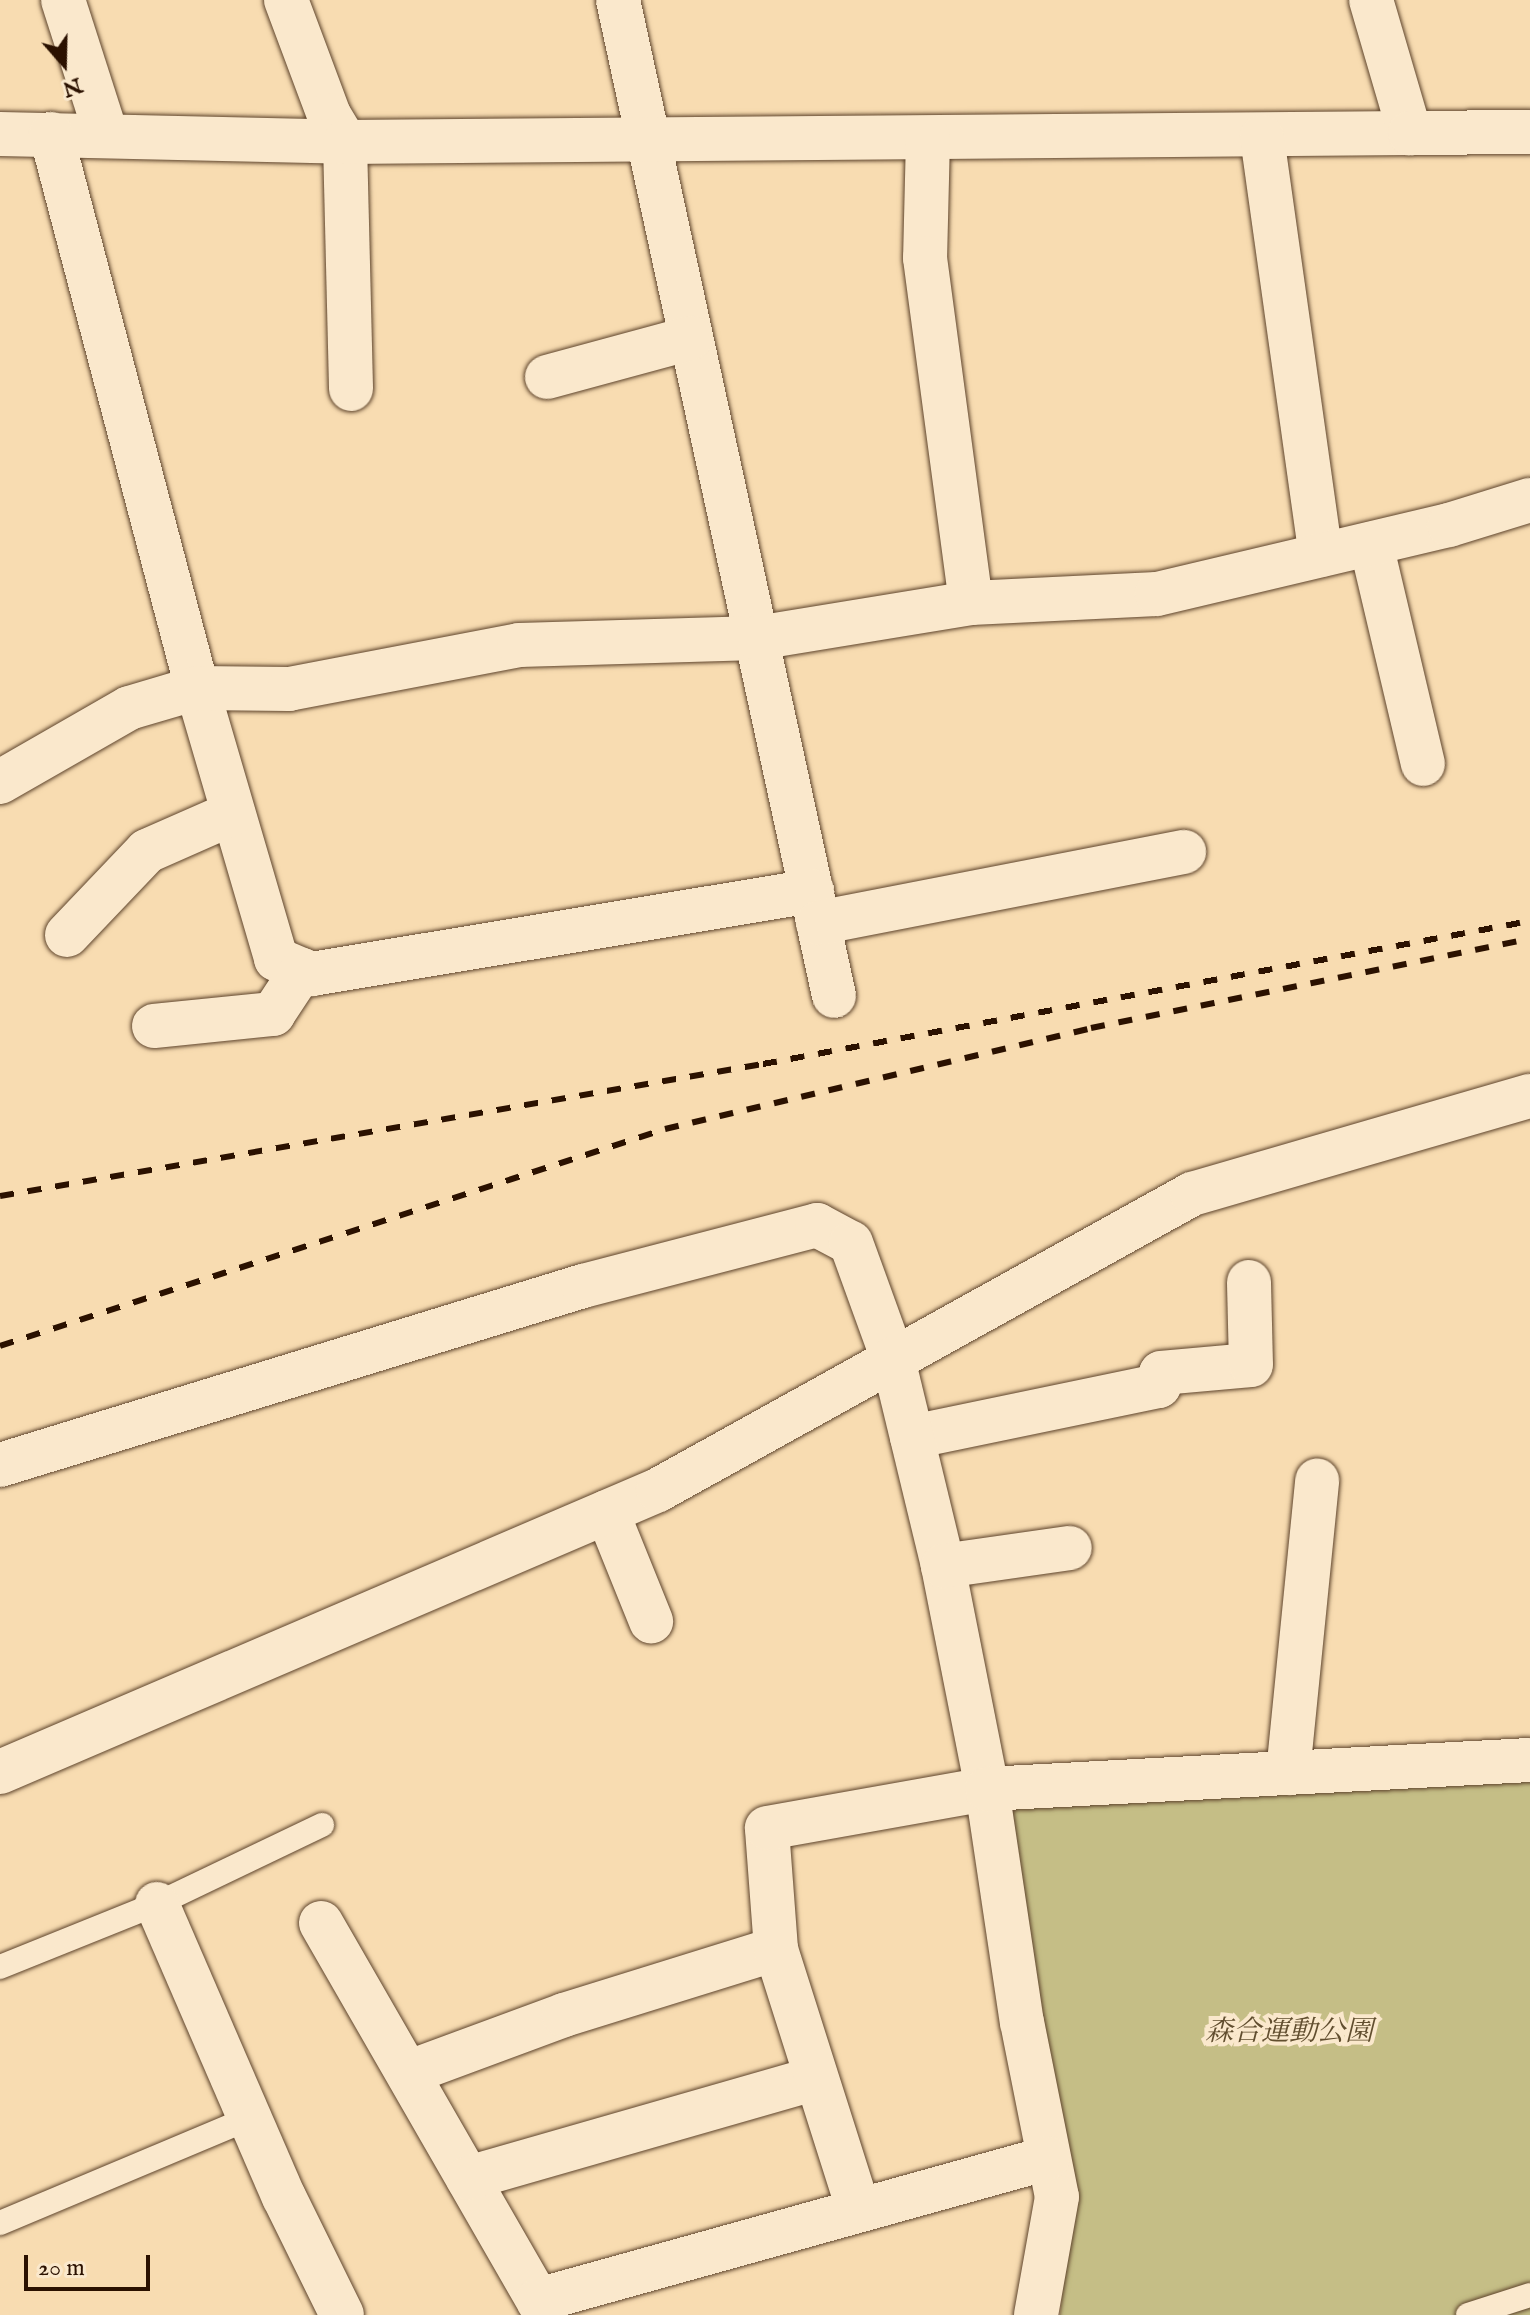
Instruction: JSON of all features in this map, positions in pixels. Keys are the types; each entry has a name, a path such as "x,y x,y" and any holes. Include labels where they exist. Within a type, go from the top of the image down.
{"street":[{"path":"63,0 106,134"},
{"path":"286,0 329,115 345,142 351,389"},
{"path":"618,0 645,137 834,996"},
{"path":"1371,0 1410,133"},
{"path":"0,134 106,134 345,142 645,137 1262,137 1530,132"},
{"path":"51,134 197,688 276,959 312,974 815,907 1184,852"},
{"path":"1262,137 1321,555"},
{"path":"928,138 925,258 971,603"},
{"path":"547,377 691,338"},
{"path":"0,782 129,708 197,688 289,689 519,645 757,638 971,603 1157,594 1371,544 1530,500"},
{"path":"1371,544 1423,764"},
{"path":"67,935 147,851 233,813"},
{"path":"154,1026 273,1014 302,970"},
{"path":"0,1772 658,1490 1192,1194 1530,1096"},
{"path":"0,1465 583,1286 817,1225 851,1243 893,1359 943,1566 987,1789 1057,2197 1036,2315"},
{"path":"912,1437 1159,1386 1161,1373 1251,1365 1249,1282"},
{"path":"1288,1773 1317,1480"},
{"path":"607,1512 651,1621"},
{"path":"943,1566 1070,1548"},
{"path":"858,2208 776,1949 767,1828 987,1789 1530,1760"},
{"path":"157,1904 333,2312"},
{"path":"321,1923 410,2072 542,2308 858,2208 1048,2158"},
{"path":"410,2072 564,2015 776,1949"},
{"path":"468,2178 816,2078"}],"lane":[{"path":"0,1967 157,1904 322,1825"},
{"path":"0,2223 250,2118"},
{"path":"1468,2315 1530,2295"}],"green space":[{"name":"森合運動公園","path":"1530,1775 1530,2315 1060,2315 1074,2188 1007,1818 1022,1802"}],"railway":[{"path":"0,1196 763,1064 1530,921"},
{"path":"0,1346 665,1129 1091,1028 1530,939"}]}
